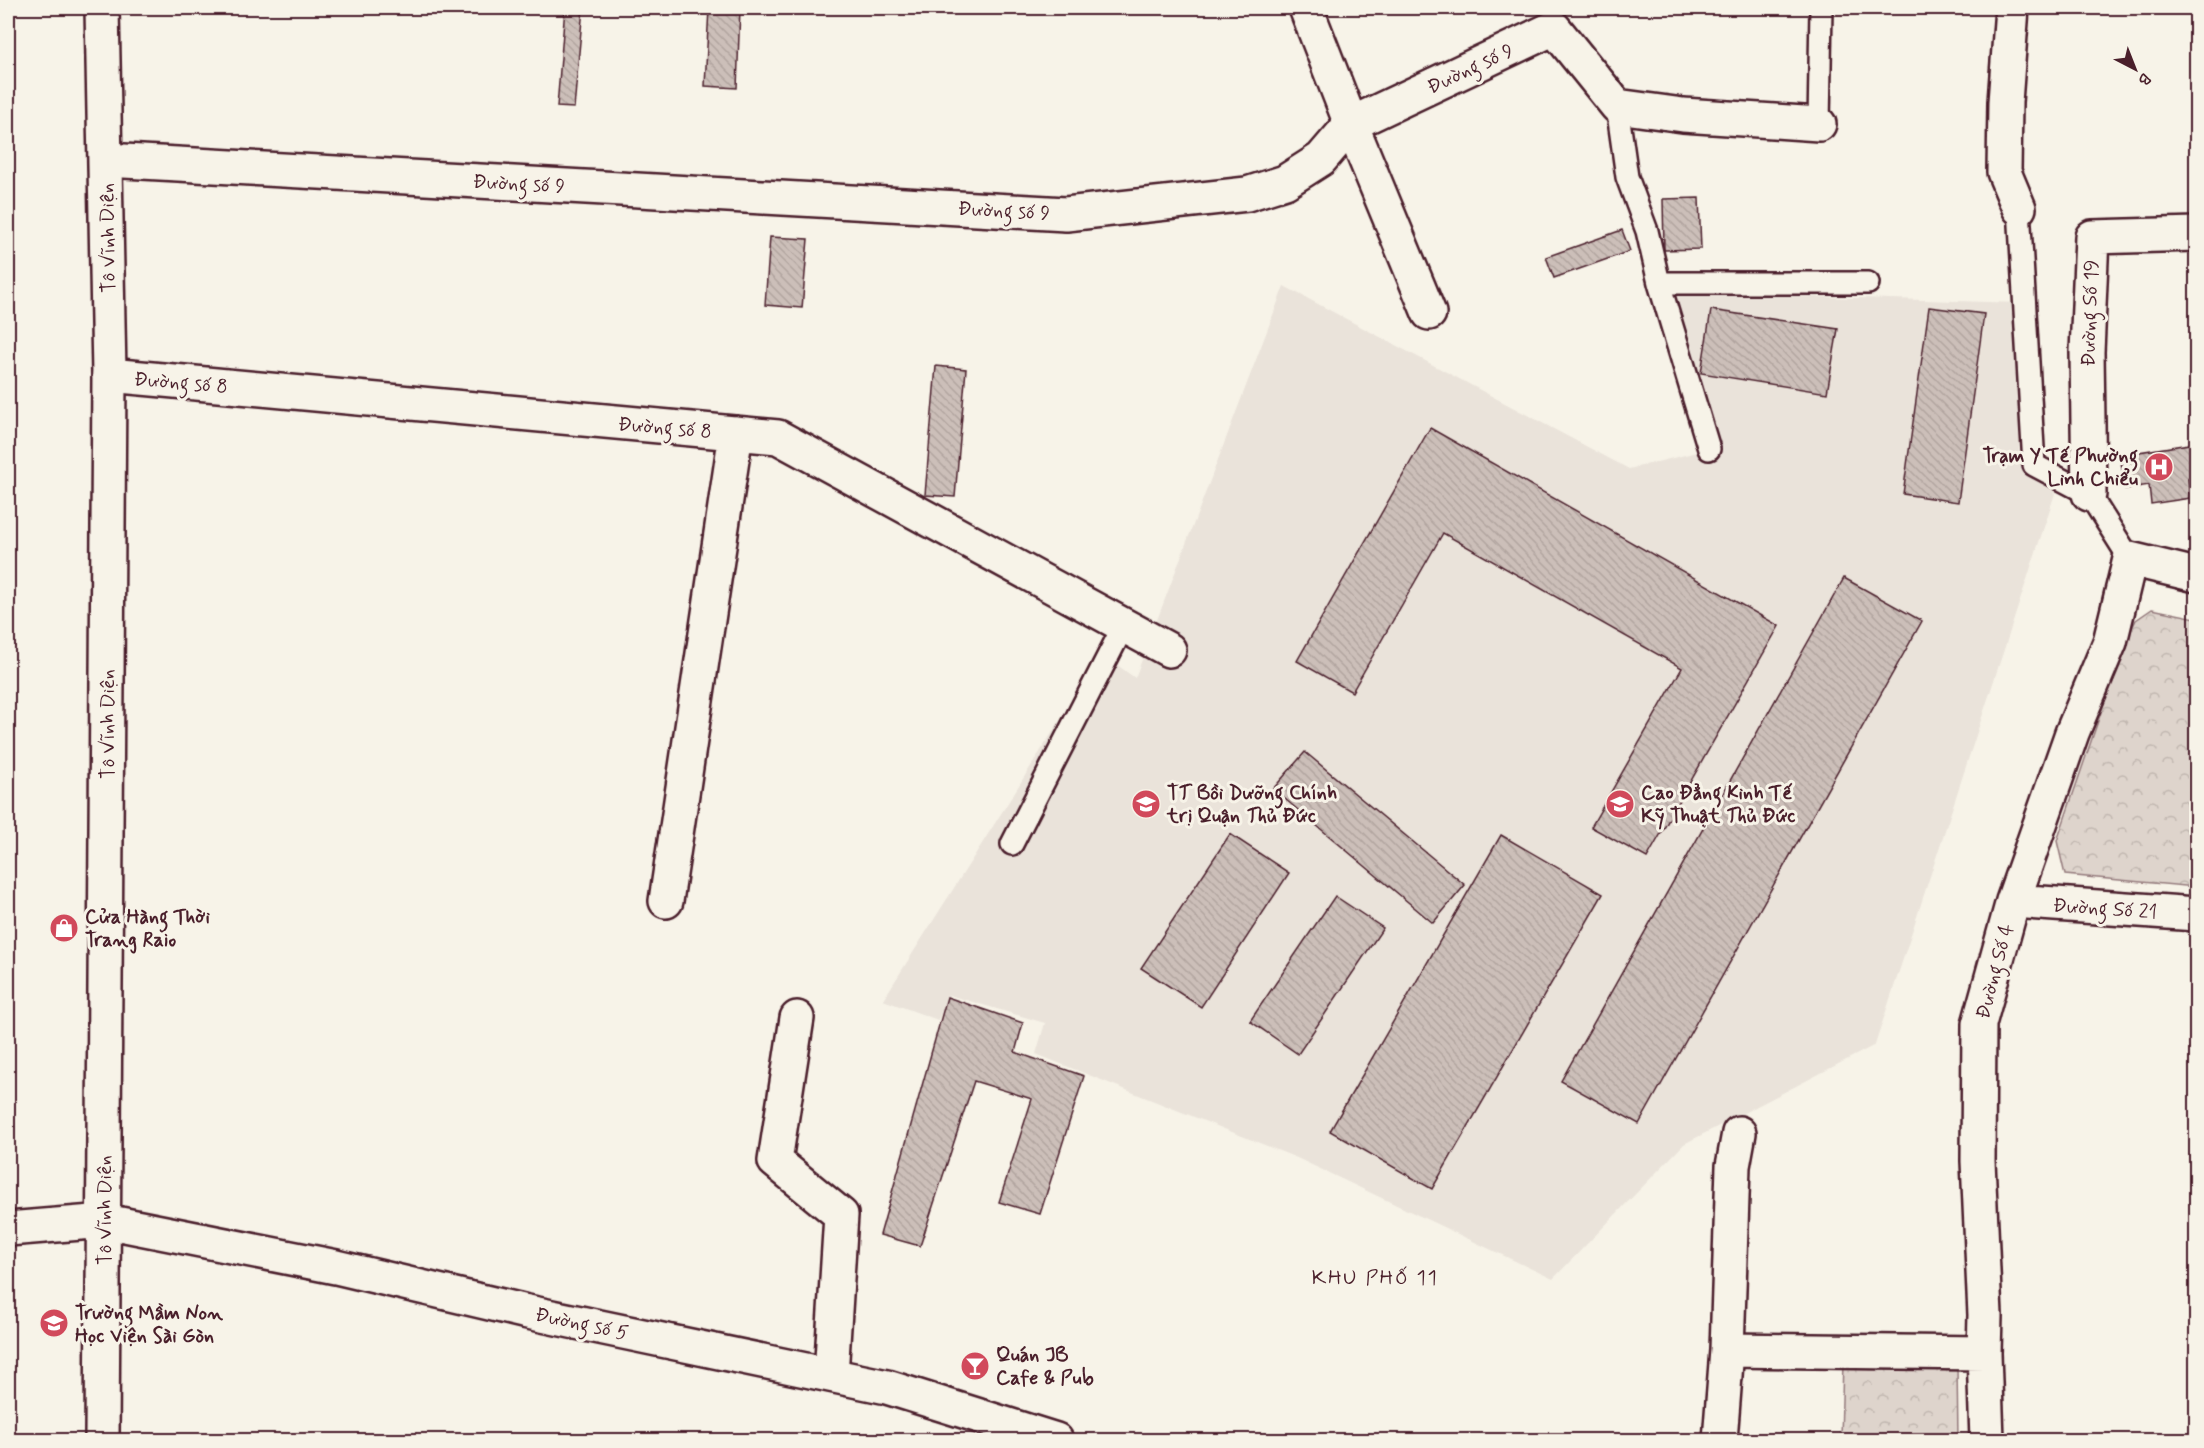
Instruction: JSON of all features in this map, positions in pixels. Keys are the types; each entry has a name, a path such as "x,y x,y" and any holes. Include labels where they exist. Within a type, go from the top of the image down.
{"street":[{"name":"Tô Vĩnh Diện","path":"102,8 109,375 102,1440"},
{"path":"1306,8 1429,314"},
{"path":"2012,8 2005,102 2004,172 2019,208"},
{"name":"Đường số 9","path":"106,160 1066,214 1247,194 1285,182 1321,159 1351,124 1555,18 1617,106"},
{"path":"1617,106 1683,115 1819,124"},
{"name":"Đường Số 19","path":"2089,494 2087,352 2092,237 2196,234"},
{"name":"Đường số 8","path":"109,375 778,438 1169,650"},
{"path":"666,901 736,433"},
{"path":"2130,559 2196,575"},
{"name":"Đường Số 4","path":"1987,1440 1985,1315 1978,1161 1979,1024 2013,901 2072,733 2110,642 2130,559"},
{"name":"Đường Số 21","path":"2013,901 2196,914"},
{"path":"797,1018 776,1161 842,1215 831,1375"},
{"path":"1720,1440 1727,1350 1733,1166 1739,1133"},
{"path":"8,1223 105,1221"},
{"name":"Đường số 5","path":"105,1221 336,1267 523,1311 887,1387 1056,1440"},
{"path":"1727,1350 1984,1353"}],"lane":[{"path":"1819,124 1821,8"},
{"path":"1617,106 1627,177 1647,231 1659,283 1709,449"},
{"path":"2019,208 2034,465 2089,494 2130,559"},
{"path":"1659,283 1868,283"},
{"path":"1012,844 1124,625"}],"shaded area":[{"name":"Cao Đẳng Kinh Tế Kỹ Thuật Thủ Đức","path":"1284,286 1629,469 1709,449 1666,292 2020,303 2019,462 2059,481 1875,1045 1684,1144 1553,1279 1297,1158 1036,1054 1045,1023 949,995 938,1020 883,1000 1102,654 1135,678"}],"green space":[{"path":"2152,609 2196,618 2196,887 2065,875 2057,841 2125,642 2136,620"},
{"path":"1843,1361 1957,1367 1958,1440 1841,1440"}],"building":[{"path":"565,8 583,8 574,108 557,107"},
{"path":"709,8 740,8 737,88 705,86"},
{"path":"1699,198 1701,249 1664,250 1663,199"},
{"path":"1622,230 1630,251 1554,278 1546,257"},
{"path":"770,237 808,239 802,308 765,305"},
{"path":"1929,307 1984,314 1958,502 1903,494"},
{"path":"1711,310 1838,329 1827,393 1701,373"},
{"path":"936,366 966,369 955,497 925,495"},
{"path":"1430,428 1779,626 1647,858 1591,827 1682,668 1443,533 1352,692 1297,661"},
{"name":"Trạm Y Tế Phường Linh Chiểu","path":"2196,443 2196,478 2188,479 2190,498 2151,504 2149,485 2125,489 2120,455"},
{"path":"1844,578 1922,621 1639,1124 1561,1081"},
{"path":"1305,752 1465,885 1433,923 1273,789"},
{"path":"1230,834 1289,873 1201,1007 1141,968"},
{"path":"1501,835 1603,894 1432,1189 1330,1131"},
{"path":"1335,896 1383,928 1298,1054 1250,1021"},
{"path":"947,997 1023,1023 1015,1052 1084,1076 1040,1214 999,1202 1032,1099 974,1081 920,1246 880,1235"}],"place":[{"name":"Trạm Y Tế Phường Linh Chiểu","path":"2159,467"},
{"name":"TT Bồi Dưỡng Chính trị Quận Thủ Đức","path":"1146,804"},
{"name":"Cao Đẳng Kinh Tế Kỹ Thuật Thủ Đức","path":"1620,804"},
{"name":"Cửa Hàng Thời Trang Raio","path":"64,928"},
{"name":"Trường Mầm Non Học Viện Sài Gòn","path":"54,1323"},
{"name":"Quán JB Cafe & Pub","path":"975,1366"}],"district":[{"name":"KHU PHỐ 11","path":"1375,1277"}]}
